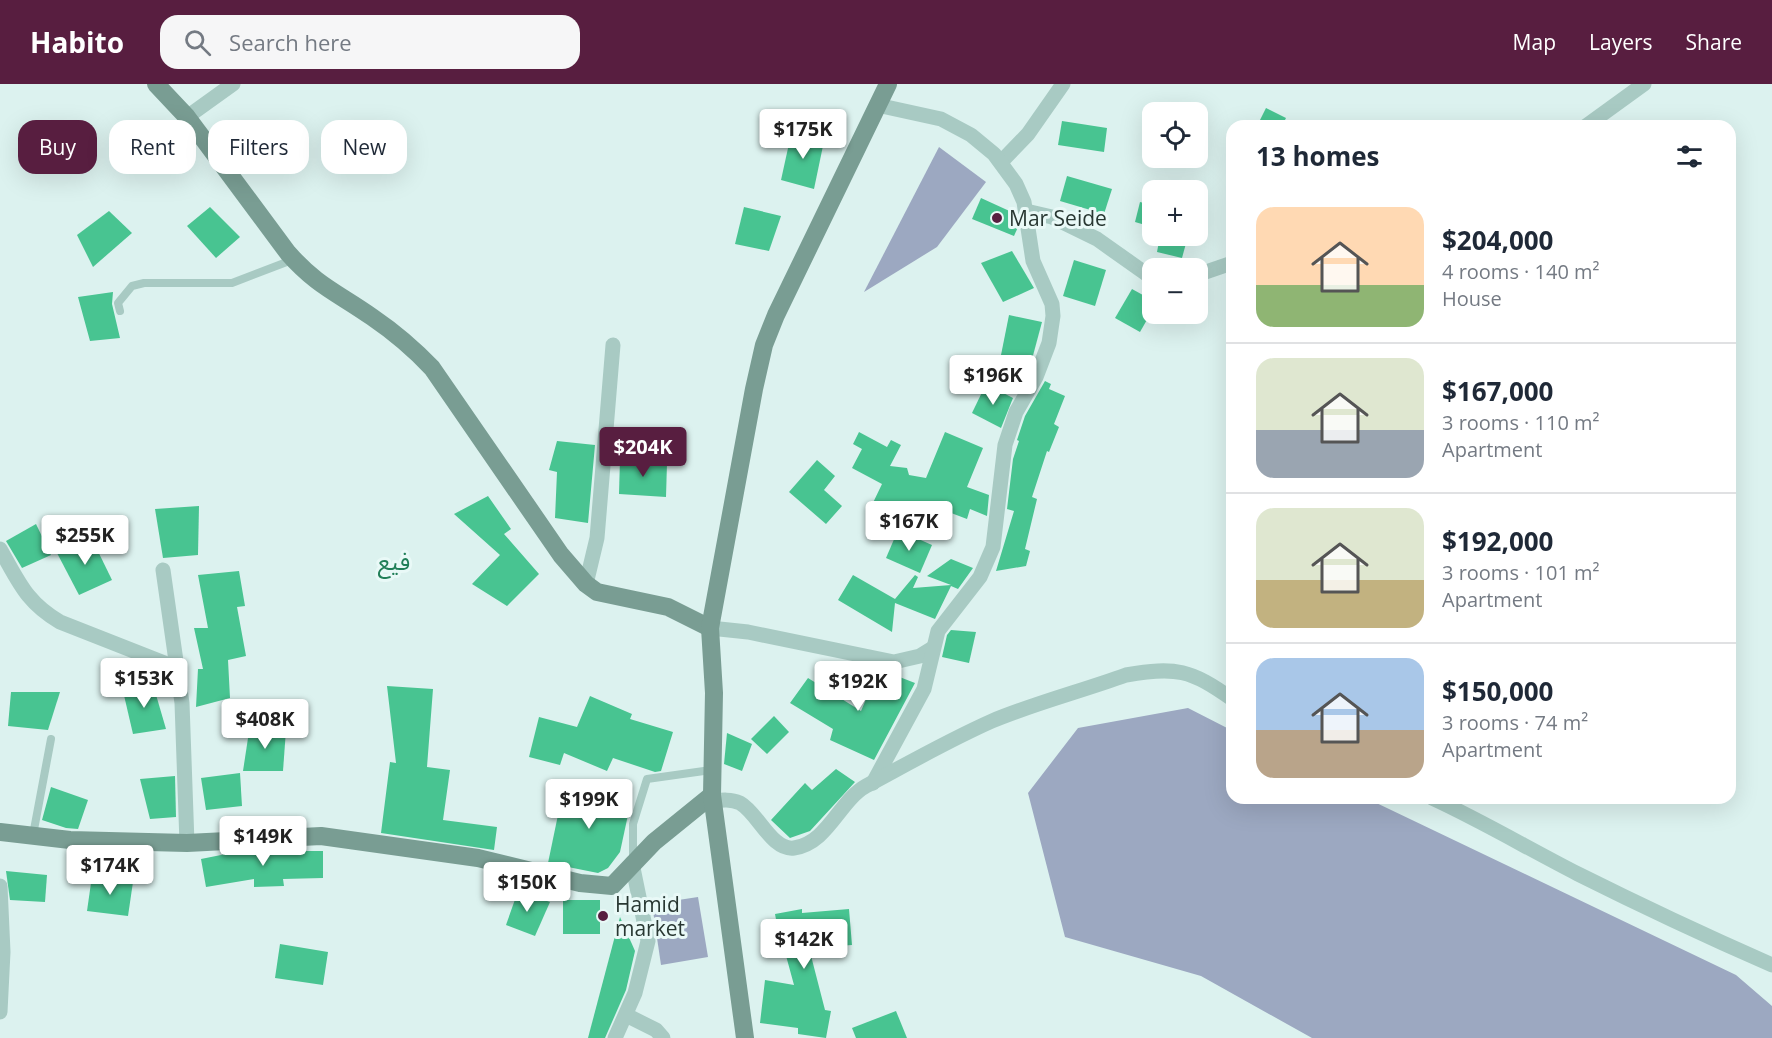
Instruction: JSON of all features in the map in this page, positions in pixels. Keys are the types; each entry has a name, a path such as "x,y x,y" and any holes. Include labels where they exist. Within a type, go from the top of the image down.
{"street":[{"path":"156,84 187,117 294,260 320,285 372,316 414,349 432,368 561,555 586,585 597,592 668,608 710,628 758,633 894,662 920,656 933,648"},
{"path":"187,117 234,84"},
{"path":"1001,162 1028,134 1063,84"},
{"path":"1594,120 1644,84"},
{"path":"745,1038 713,798 711,770 714,693 710,628 764,345 776,315 883,91 971,135 1001,162 1016,184 1026,211 1033,261 1052,304 1049,343 1036,377 1016,412 1005,445 993,547 975,585 942,624 933,648 924,689 873,783"},
{"path":"1026,211 1052,217 1088,234 1142,271"},
{"path":"1208,271 1226,265"},
{"path":"586,585 597,538 613,345"},
{"path":"0,549 28,597 41,610 60,622 177,668"},
{"path":"163,570 182,703 187,843"},
{"path":"0,832 70,840 187,843 321,836 478,858 580,883 612,886 633,863 713,798 739,803 753,814 775,840 786,848 793,848 813,841 860,790 993,721 1126,675 1148,671 1182,672 1205,680 1226,695"},
{"path":"1445,804 1484,822 1576,873 1680,924 1772,965"},
{"path":"615,1038 640,977 648,941 633,863"},
{"path":"0,886 3,952 0,1012"},
{"path":"626,1015 656,1030 663,1038"}],"lane":[{"path":"120,311 118,303 132,286 144,283 232,283 294,260"},
{"path":"33,835 51,739"},
{"path":"633,863 633,824 647,779 711,770"}],"shaded area":[{"path":"939,147 986,182 937,247 864,292"},
{"path":"1188,708 1226,727 1226,804 1379,804 1736,975 1772,1006 1772,1038 1312,1038 1201,976 1065,937 1028,793 1078,728"},
{"path":"698,897 708,957 661,965 652,904"}],"building":[{"path":"1266,108 1286,118 1285,120 1260,120"},
{"path":"1062,121 1107,128 1104,152 1058,145"},
{"path":"792,130 824,141 814,189 781,180"},
{"path":"1067,176 1112,189 1104,214 1060,201"},
{"name":"Mar Seide","path":"981,198 1016,214 1018,227 1014,236 972,219"},
{"path":"1140,202 1142,202 1142,224 1135,222"},
{"path":"210,207 240,237 216,258 187,226"},
{"path":"744,207 781,216 769,251 735,244"},
{"path":"109,211 132,233 93,267 77,235"},
{"path":"1158,246 1185,246 1182,258 1157,252"},
{"path":"1012,251 1034,288 1003,302 981,263"},
{"path":"1074,260 1106,270 1095,306 1063,296"},
{"path":"1132,289 1142,294 1142,324 1145,324 1140,332 1115,318"},
{"path":"113,292 112,304 120,338 90,341 78,297"},
{"path":"1009,315 1042,322 1031,363 1001,355"},
{"path":"1045,381 1051,384 1049,389 1065,396 1054,424 1059,427 1049,452 1047,451 1032,497 1037,499 1025,549 1030,551 1026,566 996,571 1014,511 1007,509 1013,459 1019,441 1017,440 1025,416"},
{"path":"986,384 1013,398 1001,428 972,413"},
{"path":"859,432 887,447 891,440 901,445 890,466 907,468 909,475 926,478 945,432 983,448 967,487 989,495 987,516 970,509 967,519 930,505 928,517 870,509 882,484 852,468 862,449 853,444"},
{"path":"557,441 595,445 588,523 555,518 557,472 549,470"},
{"path":"620,459 667,463 666,497 619,494"},
{"path":"817,460 835,476 824,490 842,506 826,524 789,492"},
{"path":"488,496 511,529 504,534 539,574 507,606 472,584 500,555 454,514"},
{"path":"199,506 198,555 163,558 155,509"},
{"path":"36,524 51,555 22,568 6,541"},
{"path":"898,530 932,545 920,573 886,558"},
{"path":"91,537 112,580 79,595 57,553"},
{"path":"951,559 973,568 958,589 951,586 935,619 895,603 892,632 838,600 853,575 895,599 915,575 918,577 913,588 951,585 927,576"},
{"path":"239,571 245,606 237,607 246,656 228,660 230,698 196,707 198,669 203,669 194,628 208,628 198,575"},
{"path":"951,630 976,632 969,663 942,657 947,635"},
{"path":"879,669 915,683 874,760 830,740 833,729 790,703 808,678 861,711"},
{"path":"152,681 166,729 133,734 123,691"},
{"path":"387,686 433,689 427,767 450,770 443,820 497,827 494,850 381,833 390,762 396,763"},
{"path":"11,692 60,692 48,730 8,726"},
{"path":"590,696 632,714 630,719 673,732 661,771 655,772 613,758 607,771 564,753 560,765 529,757 539,717 577,727"},
{"path":"774,716 789,732 767,754 751,739"},
{"path":"250,725 286,730 283,771 243,771"},
{"path":"727,733 752,744 742,771 724,764"},
{"path":"836,769 855,782 810,831 790,838 771,820 805,783 812,790"},
{"path":"240,773 242,806 206,810 201,778"},
{"path":"175,776 176,817 150,819 140,779"},
{"path":"564,786 631,801 620,852 608,868 598,873 548,863"},
{"path":"51,787 88,800 78,829 66,828 42,820"},
{"path":"282,849 282,851 323,851 323,878 283,879 284,886 254,887 254,879 206,887 201,859 241,851"},
{"path":"6,871 47,875 45,902 10,900"},
{"path":"92,876 133,882 128,916 87,911"},
{"path":"518,891 550,902 535,936 506,925"},
{"path":"563,900 600,900 600,934 563,934"},
{"path":"802,909 802,913 849,909 852,945 809,948 825,1010 831,1011 826,1038 798,1034 798,1028 760,1023 765,980 794,985 785,952 782,952 775,914"},
{"path":"620,917 635,951 626,990 605,1038 588,1038"},
{"path":"280,944 328,952 323,985 275,978"},
{"path":"896,1011 907,1038 856,1038 852,1028"}],"place":[{"name":"Mar Seide","path":"997,218"},
{"name":"Hamid market","path":"603,916"}],"district":[{"name":"فيع","path":"394,560"}]}
